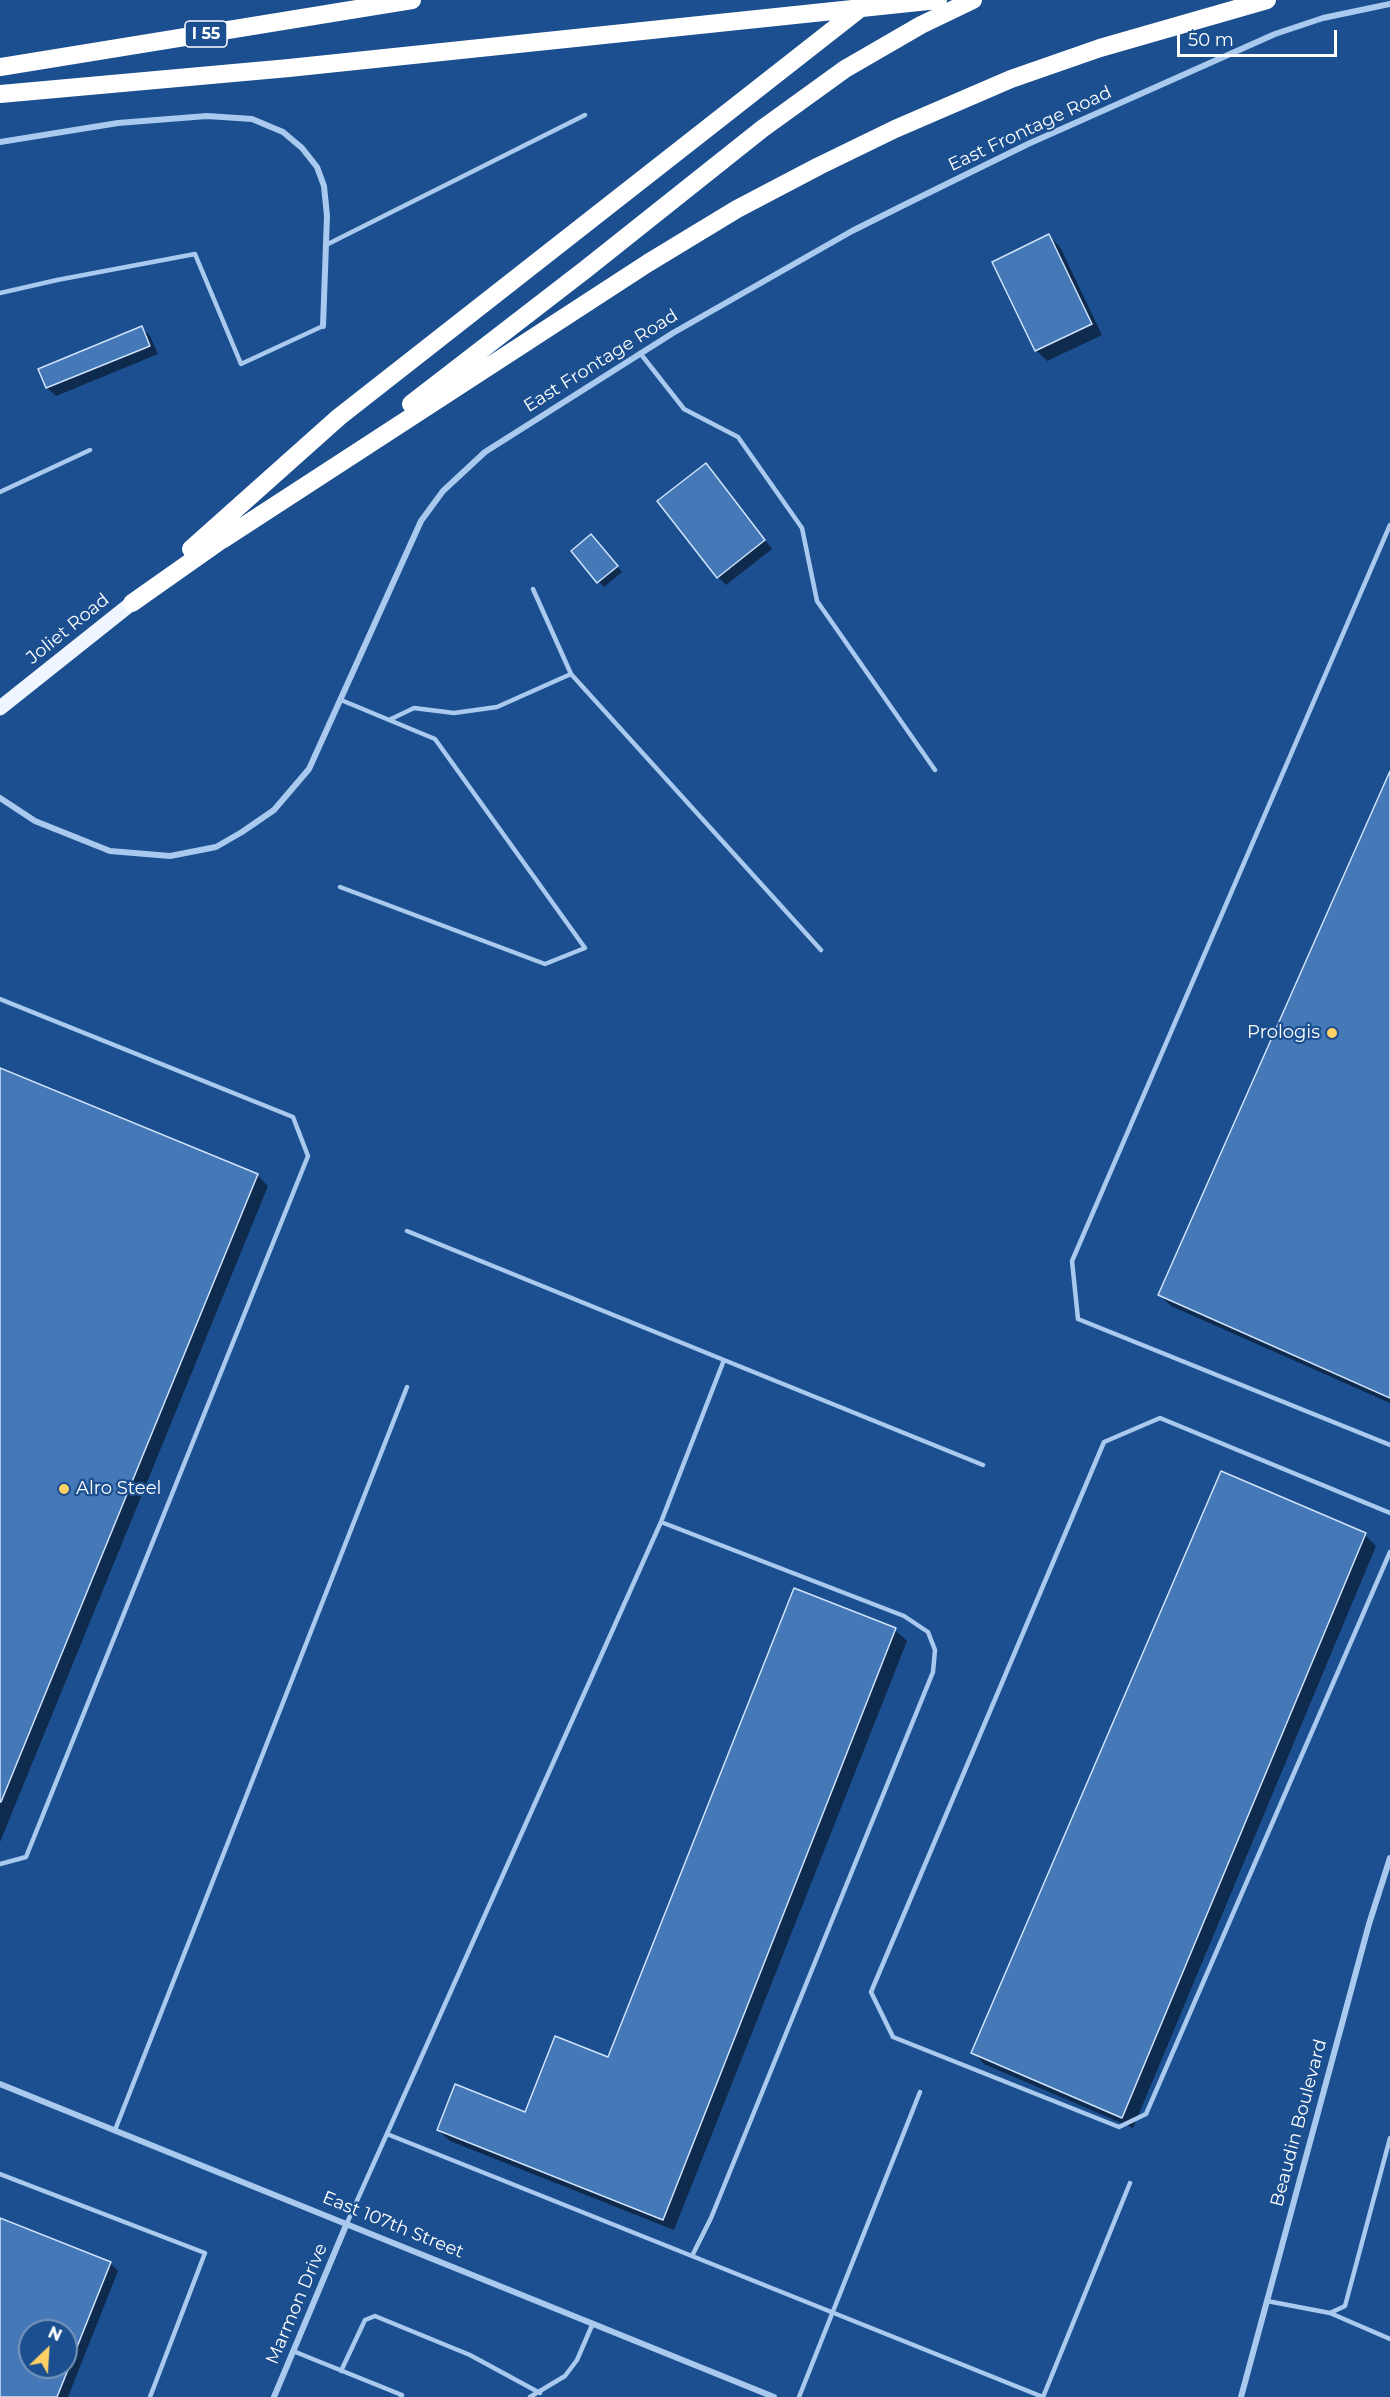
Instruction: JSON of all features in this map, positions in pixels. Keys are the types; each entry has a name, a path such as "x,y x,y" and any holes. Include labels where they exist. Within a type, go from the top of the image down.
{"highway":[{"name":"I 55","path":"0,67 412,0"},
{"path":"132,603 339,417 871,0"},
{"path":"0,94 788,17 938,0"},
{"path":"132,603 364,440 586,270 762,129 845,69 921,25 973,0"},
{"path":"222,540 648,263 736,209 819,166 895,129 1011,79 1100,48 1267,0"}],"main road":[{"name":"Joliet Road","path":"0,708 132,603"}],"street":[{"name":"East Frontage Road","path":"0,798 35,821 110,851 170,856 216,847 274,810 309,769 421,521 443,491 485,452 640,353 852,231 1028,144 1275,34 1323,18 1390,4"},
{"path":"0,142 118,123 207,116 252,119 283,132 302,148 317,167 324,186 326,245 323,326"},
{"name":"Beaudin Boulevard","path":"1241,2397 1369,1924 1390,1858"},
{"name":"East 107th Street","path":"0,2084 774,2397"},
{"name":"Marmon Drive","path":"274,2397 347,2223"}],"lane":[{"path":"326,245 585,114"},
{"path":"0,293 195,254 241,364 323,326"},
{"path":"640,353 684,409 738,437 802,528 817,601 935,770"},
{"path":"0,492 90,450"},
{"path":"1390,525 1072,1261 1078,1319 1390,1445"},
{"path":"533,589 571,674 821,950"},
{"path":"389,720 414,708 454,713 497,707 571,674"},
{"path":"340,887 545,964 585,948 435,740 341,700"},
{"path":"0,999 293,1117 308,1156 26,1857 0,1864"},
{"path":"407,1231 983,1465"},
{"path":"347,2223 661,1522 724,1360"},
{"path":"115,2130 407,1387"},
{"path":"1390,1513 1160,1418 1104,1442 871,1992 893,2037 1119,2127 1146,2114 1390,1552"},
{"path":"661,1522 904,1616 928,1632 935,1650 933,1672 711,2218 693,2256"},
{"path":"800,2397 920,2092"},
{"path":"387,2134 1043,2397 1131,2183"},
{"path":"1330,2313 1345,2306 1390,2138"},
{"path":"0,2174 205,2253 150,2397"},
{"path":"1267,2301 1330,2313 1390,2339"},
{"path":"341,2371 365,2320 375,2316 470,2355 540,2393"},
{"path":"530,2397 565,2376 577,2360 593,2323"},
{"path":"293,2351 409,2397"}],"building":[{"path":"1049,234 1092,324 1035,351 992,262"},
{"path":"142,326 150,346 46,388 38,369"},
{"path":"706,463 765,540 717,578 657,501"},
{"path":"591,534 618,566 597,583 571,551"},
{"name":"Prologis","path":"1390,771 1390,1398 1158,1295"},
{"name":"Alro Steel","path":"0,1068 258,1174 1,1802 0,1802"},
{"path":"1221,1471 1366,1533 1122,2118 971,2053"},
{"path":"794,1588 896,1628 663,2220 437,2130 455,2084 525,2112 555,2036 608,2057"},
{"path":"0,2218 111,2262 78,2344 78,2319 18,2319 18,2379 64,2379 57,2397 0,2397"}],"place":[{"name":"Prologis","path":"1332,1033"},
{"name":"Alro Steel","path":"64,1489"}]}
